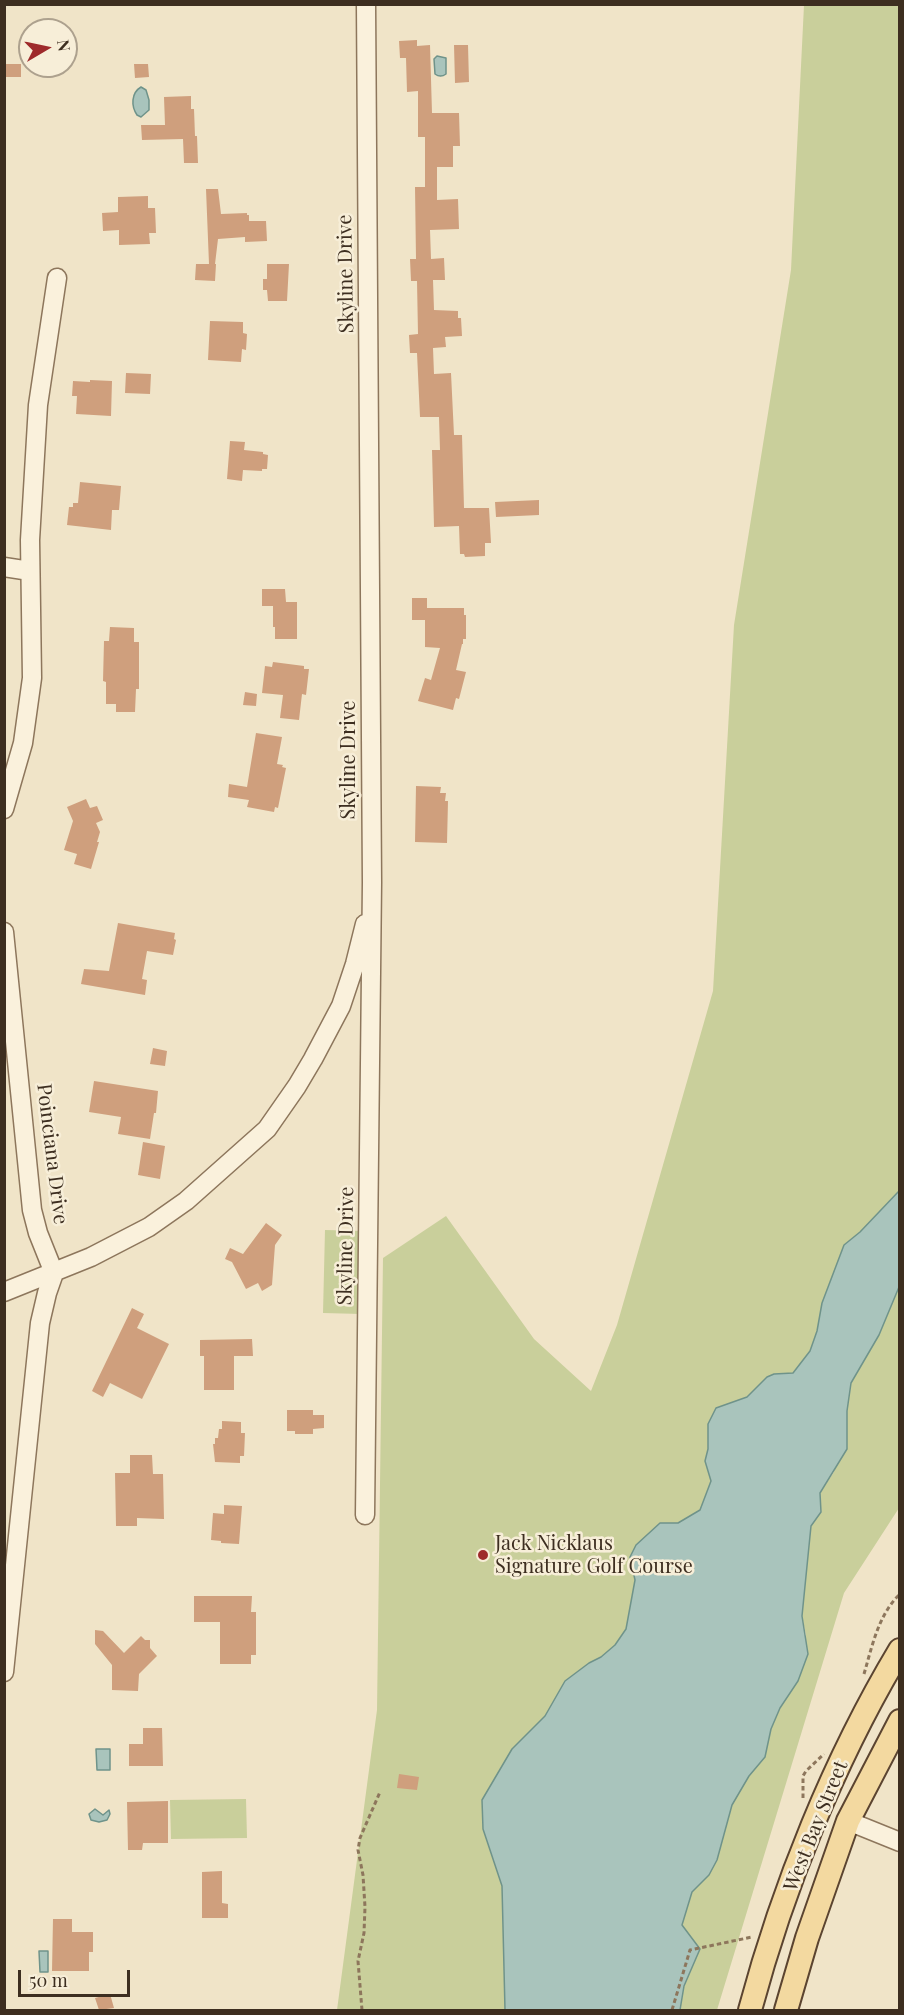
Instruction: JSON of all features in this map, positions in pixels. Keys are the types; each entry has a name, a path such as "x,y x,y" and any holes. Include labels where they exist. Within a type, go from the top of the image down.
{"main road":[{"name":"West Bay Street","path":"750,2010 795,1872 814,1822 855,1732 900,1650"},
{"name":"West Bay Street","path":"786,2010 807,1938 848,1821 900,1721"}],"street":[{"name":"Skyline Drive","path":"365,1515 372,882 366,4"},
{"path":"4,808 23,743 32,678 30,572 38,405 57,278"},
{"path":"4,567 30,572"},
{"path":"4,1292 54,1273 118,1244 159,1220 186,1201 267,1128 297,1086 341,1006 364,929 372,882"},
{"name":"Poinciana Drive","path":"4,932 32,1210 38,1233 54,1273"},
{"path":"4,1672 40,1323 54,1273"},
{"path":"848,1821 900,1842"}],"path":[{"path":"362,2010 358,1961 364,1933 365,1907 363,1875 358,1850 360,1838 380,1792"},
{"path":"672,2010 690,1950 754,1936"}],"green space":[{"path":"804,5 899,5 899,1191 860,1232 844,1245 822,1303 817,1331 810,1351 793,1373 774,1374 767,1377 747,1397 716,1408 708,1424 708,1449 705,1461 711,1481 700,1510 678,1523 660,1523 630,1557 635,1580 626,1629 615,1645 601,1657 589,1663 765,1757 771,1729 780,1708 798,1681 806,1635 802,1616 811,1526 821,1512 820,1493 834,1472 851,1383 879,1335 899,1287 899,1508 844,1593 717,2010 337,2010 377,1710 383,1258 446,1216 534,1339 591,1391 617,1325 713,991 734,625 791,270"},
{"path":"325,1230 363,1231 361,1314 323,1313"},
{"path":"246,1799 247,1838 171,1839 170,1800"}],"water":[{"path":"437,56 446,58 446,74 442,76 435,74 434,59"},
{"path":"141,87 146,90 149,110 141,117 137,115 133,104 135,93"},
{"path":"899,1191 899,1287 879,1335 851,1383 847,1411 847,1449 820,1493 821,1512 811,1526 802,1616 808,1654 798,1681 780,1708 771,1729 765,1757 749,1776 732,1805 717,1860 709,1875 692,1892 682,1925 700,1949 684,1986 680,2010 505,2010 502,1886 483,1829 482,1800 512,1749 545,1716 565,1681 601,1657 615,1645 626,1629 635,1580 630,1557 636,1545 660,1523 678,1523 700,1510 711,1481 705,1461 708,1449 708,1424 716,1408 747,1397 767,1377 774,1374 793,1373 810,1351 817,1331 822,1303 844,1245 860,1232"},
{"path":"96,1749 110,1749 110,1770 97,1770"},
{"path":"95,1809 103,1815 109,1810 107,1820 99,1822 91,1820 89,1814"},
{"path":"39,1951 48,1951 48,1972 40,1972"}],"building":[{"path":"417,40 417,46 430,45 432,113 459,113 460,146 453,146 453,167 437,167 437,200 458,199 459,229 430,230 431,259 444,258 445,280 433,280 434,310 458,311 458,318 461,318 462,336 445,337 446,347 433,348 434,374 451,373 454,435 462,435 464,508 489,508 491,543 485,543 485,556 465,557 464,554 460,554 459,526 434,527 432,450 440,450 439,417 420,417 417,353 410,353 409,335 418,334 417,281 411,281 410,259 416,259 415,187 425,187 425,137 418,137 418,91 407,92 406,58 400,58 399,41"},
{"path":"454,45 468,45 469,82 455,83"},
{"path":"4,64 18,64 18,77 4,77"},
{"path":"134,64 148,64 149,77 135,78"},
{"path":"191,96 195,136 197,136 198,163 184,163 183,139 142,140 141,125 165,125 164,97"},
{"path":"206,189 218,189 221,214 247,213 249,221 266,221 267,241 245,242 245,237 218,239 215,264 209,264"},
{"path":"148,196 148,208 155,208 156,233 149,233 150,244 119,245 119,230 103,231 102,213 118,212 118,197"},
{"path":"196,264 216,264 215,281 195,280"},
{"path":"267,264 289,264 287,301 268,301 267,290 263,290 263,279 267,279"},
{"path":"210,321 243,322 243,333 247,334 246,350 242,349 241,362 208,360"},
{"path":"126,373 151,374 150,394 125,393"},
{"path":"90,380 112,381 111,416 76,414 77,396 72,396 73,381 90,382"},
{"path":"230,441 245,442 244,450 263,452 268,455 267,469 243,470 242,481 227,479"},
{"path":"80,482 121,486 119,510 112,510 111,530 67,525 69,507 73,507 73,503 78,503"},
{"path":"539,500 539,515 496,517 495,502"},
{"path":"262,589 285,589 286,602 297,602 297,639 275,639 273,606 262,606"},
{"path":"412,598 427,598 427,608 464,608 466,639 463,639 456,670 466,672 459,699 456,698 453,710 418,701 425,678 431,680 440,648 425,647 425,620 412,620"},
{"path":"110,627 134,628 134,642 139,642 139,689 136,689 135,712 116,712 116,704 106,704 106,682 103,681 104,641 109,641"},
{"path":"273,662 304,666 304,669 309,669 306,695 302,694 299,720 280,718 283,695 262,693 265,666 272,667"},
{"path":"245,692 257,694 256,706 243,705"},
{"path":"256,733 282,737 277,764 286,768 278,808 275,807 274,812 247,807 249,800 228,797 229,784 247,787"},
{"path":"416,786 441,787 440,793 446,793 445,801 448,801 447,843 415,842"},
{"path":"86,799 90,808 97,806 103,820 96,823 100,832 97,842 99,842 91,869 74,864 77,854 64,850 73,821 67,807"},
{"path":"118,923 175,933 173,955 147,951 142,979 147,980 145,995 81,984 84,969 109,971"},
{"path":"153,1048 167,1051 165,1066 150,1064"},
{"path":"94,1081 158,1091 150,1139 118,1134 121,1117 89,1112"},
{"path":"143,1142 165,1146 160,1179 138,1175"},
{"path":"266,1223 282,1235 275,1245 272,1285 262,1291 258,1283 246,1289 232,1262 225,1259 230,1248 243,1254"},
{"path":"132,1308 144,1314 137,1328 169,1344 142,1399 110,1383 103,1397 92,1391"},
{"path":"252,1339 253,1356 234,1356 234,1390 204,1390 204,1356 200,1356 200,1340"},
{"path":"287,1410 313,1410 313,1415 324,1415 324,1428 313,1429 313,1434 295,1434 295,1431 287,1431"},
{"path":"222,1421 241,1422 241,1433 245,1433 244,1456 240,1456 240,1463 215,1462 213,1444 215,1444 215,1438 218,1438 219,1429 222,1429"},
{"path":"130,1455 152,1455 153,1474 163,1474 164,1519 137,1518 137,1526 116,1526 115,1473 130,1473"},
{"path":"224,1505 242,1506 239,1544 211,1540 213,1513 224,1514"},
{"path":"194,1596 252,1596 251,1612 256,1612 256,1655 251,1655 251,1664 220,1664 220,1622 194,1622"},
{"path":"95,1630 103,1631 124,1653 141,1636 145,1640 150,1640 150,1648 157,1656 139,1674 138,1691 112,1690 112,1665 95,1644"},
{"path":"143,1728 162,1728 163,1766 129,1766 129,1744 143,1744"},
{"path":"399,1774 419,1777 417,1790 397,1788"},
{"path":"168,1801 168,1843 143,1843 142,1850 128,1850 127,1802"},
{"path":"222,1871 222,1903 228,1904 228,1918 202,1918 202,1872"},
{"path":"53,1919 72,1919 72,1932 93,1932 93,1952 89,1952 89,1971 52,1971"},
{"path":"110,1994 114,2008 99,2010 95,1998"}],"place":[{"name":"Jack Nicklaus Signature Golf Course","path":"483,1555"}]}
